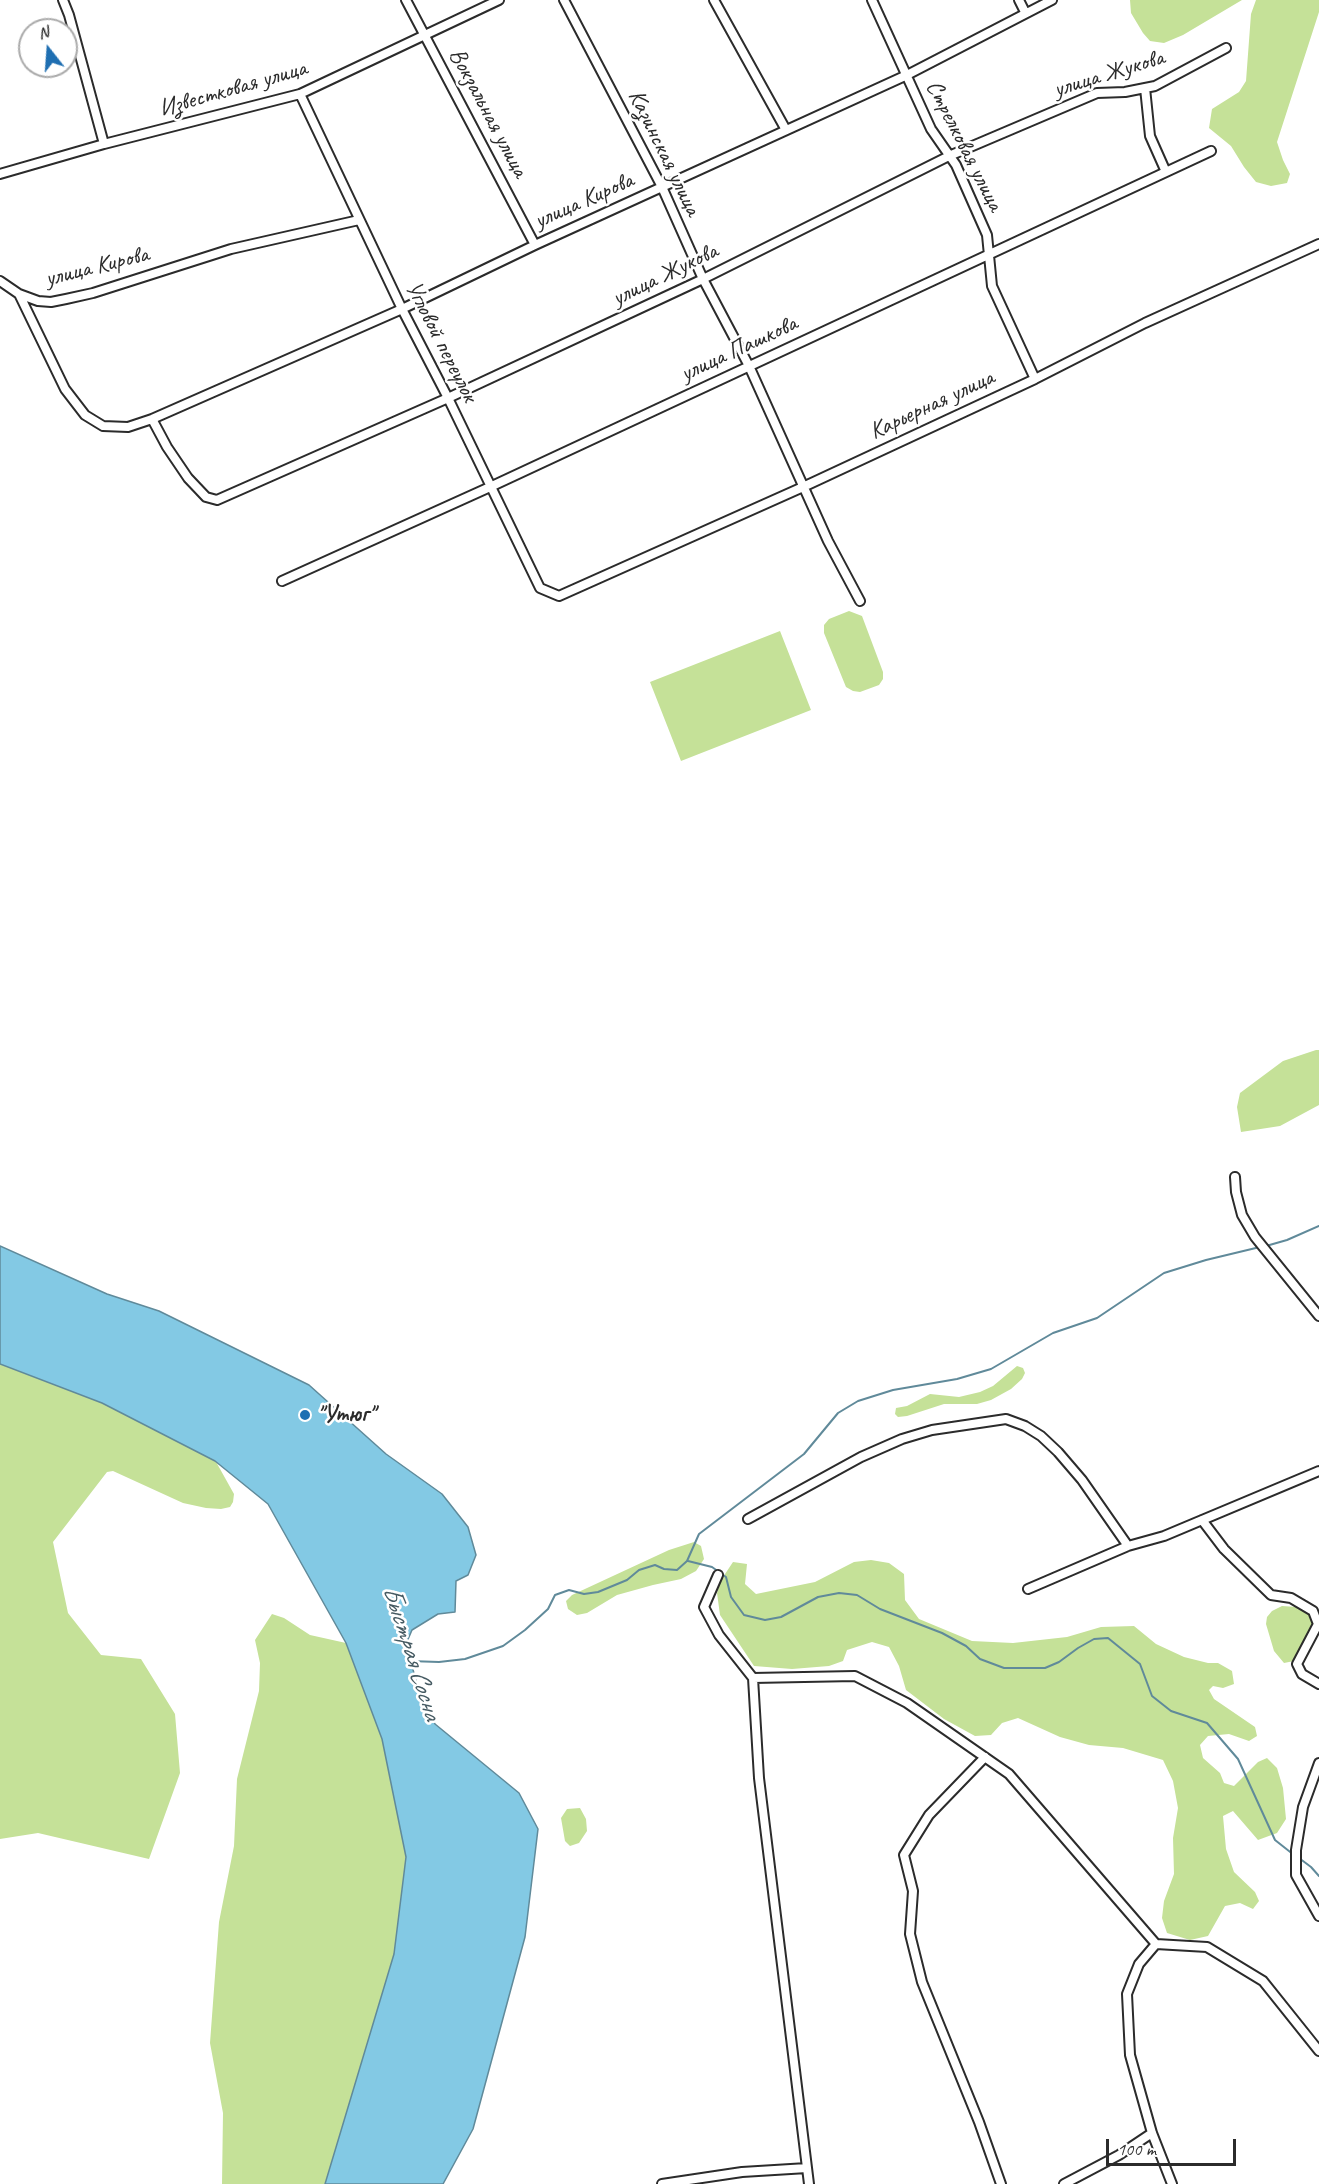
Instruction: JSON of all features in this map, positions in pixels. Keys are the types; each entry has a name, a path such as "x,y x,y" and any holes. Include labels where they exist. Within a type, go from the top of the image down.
{"street":[{"path":"63,0 104,144"},
{"name":"Вокзальная улица","path":"406,0 535,245"},
{"name":"Известковая улица","path":"0,174 104,144 300,94 500,0"},
{"name":"Казинская улица","path":"564,0 662,187 703,279 749,366 803,488 860,601"},
{"path":"714,0 786,130"},
{"name":"Стрелковая улица","path":"872,0 931,129 957,165 987,235 992,286 1035,379"},
{"path":"1019,0 1025,12"},
{"name":"улица Кирова","path":"19,294 65,388 85,415 103,426 128,427 152,419 402,309 535,245 908,75 1025,12 1052,0"},
{"name":"улица Жукова","path":"152,419 188,478 206,497 218,500 448,398 703,279 949,156 1097,93 1125,92 1155,86 1226,48"},
{"path":"1145,88 1150,136 1166,172"},
{"name":"Угловой переулок","path":"300,94 402,309 540,588 559,596"},
{"name":"улица Пашкова","path":"282,581 490,487 1211,151"},
{"name":"улица Кирова","path":"19,294 38,301 51,302 75,297 231,249 359,220"},
{"name":"Карьерная улица","path":"559,596 803,488 1035,379 1145,323 1319,244"},
{"path":"1,283 19,294"},
{"path":"1235,1177 1242,1215 1255,1237 1319,1316"},
{"path":"748,1519 861,1457 902,1439 932,1430 1006,1419 1025,1426 1041,1436 1058,1452 1082,1479 1128,1546"},
{"path":"1028,1589 1128,1546 1164,1536 1319,1471"},
{"path":"1202,1520 1224,1549 1271,1595 1291,1598 1313,1611 1318,1624 1298,1664 1302,1674 1319,1684"},
{"path":"718,1575 704,1607 719,1635 753,1678 759,1778 809,2184"},
{"path":"753,1678 855,1676 907,1703 1009,1774 1156,1944 1207,1947 1263,1981 1319,2051"},
{"path":"985,1757 928,1815 904,1855 913,1891 910,1934 922,1982 979,2122 1001,2184"},
{"path":"1319,1763 1303,1807 1296,1850 1296,1875 1319,1916"},
{"path":"1156,1944 1139,1964 1127,1994 1130,2055 1152,2133 1172,2184"},
{"path":"1064,2184 1119,2155 1152,2133"},
{"path":"662,2184 742,2172 807,2168"}],"green space":[{"path":"1130,0 1242,0 1183,35 1164,43 1150,41 1143,33 1131,13"},
{"path":"1256,0 1319,0 1319,12 1277,142 1290,174 1287,183 1271,186 1256,182 1231,146 1209,128 1212,109 1239,92 1246,81 1251,14"},
{"path":"849,611 862,616 883,672 883,679 879,685 860,692 846,687 824,633 824,625 829,619"},
{"path":"780,631 811,710 681,761 650,682"},
{"path":"1319,1050 1319,1105 1280,1126 1241,1132 1237,1107 1240,1093 1283,1061"},
{"path":"0,1364 102,1403 215,1460 234,1494 230,1507 206,1508 183,1503 113,1471 107,1472 53,1542 68,1613 101,1655 141,1659 175,1714 180,1773 149,1859 38,1833 0,1839"},
{"path":"1017,1366 1023,1368 1025,1373 1022,1379 1011,1389 991,1400 977,1404 944,1404 907,1416 898,1417 895,1414 896,1408 907,1406 930,1394 959,1397 980,1392 993,1386"},
{"path":"694,1542 701,1546 704,1559 696,1571 681,1579 617,1595 587,1613 577,1615 568,1609 566,1601 572,1595 669,1550"},
{"path":"871,1560 889,1563 904,1574 905,1600 919,1619 972,1641 1013,1643 1067,1637 1101,1627 1134,1626 1156,1644 1184,1657 1218,1663 1232,1671 1234,1684 1223,1688 1213,1686 1209,1690 1214,1699 1255,1727 1257,1736 1249,1741 1229,1734 1208,1736 1200,1745 1203,1758 1220,1773 1224,1783 1234,1786 1258,1762 1267,1758 1277,1768 1283,1788 1286,1819 1277,1833 1258,1840 1233,1811 1223,1816 1226,1849 1234,1872 1255,1892 1259,1901 1253,1909 1240,1903 1225,1906 1208,1936 1190,1940 1167,1933 1162,1918 1164,1901 1174,1874 1173,1838 1178,1808 1173,1781 1163,1760 1123,1748 1089,1745 1060,1737 1018,1718 1002,1723 991,1735 975,1736 944,1719 906,1690 899,1666 889,1647 872,1642 847,1650 843,1661 829,1666 792,1669 754,1666 720,1615 717,1593 721,1580 733,1562 747,1564 745,1584 756,1594 815,1582 854,1562"},
{"path":"1282,1606 1297,1607 1307,1611 1312,1618 1312,1625 1294,1661 1284,1663 1274,1651 1266,1624 1267,1617 1272,1611"},
{"path":"272,1614 284,1618 310,1635 346,1643 382,1739 406,1857 394,1954 325,2184 222,2184 223,2113 210,2043 219,1922 234,1846 237,1779 259,1691 260,1663 255,1640"},
{"path":"580,1808 586,1819 587,1831 579,1843 570,1846 565,1841 561,1818 567,1809"}],"water":[{"path":"0,1246 107,1294 159,1311 309,1385 386,1454 442,1494 468,1527 476,1555 468,1575 456,1581 455,1612 438,1614 412,1630 406,1644 418,1688 435,1724 519,1793 538,1829 525,1937 473,2129 443,2184 325,2184 394,1954 406,1857 382,1739 346,1643 268,1504 215,1461 102,1403 0,1364"}],"waterway":[{"path":"1266,1246 1287,1240 1319,1226"},
{"name":"Быстрая Сосна","path":"409,1661 439,1662 465,1659 503,1646 548,1609 555,1595 569,1590 584,1594 598,1592 627,1580 639,1570 655,1565 664,1569 677,1570 687,1561 699,1534 804,1454 838,1413 858,1401 893,1390 957,1379 991,1369 1053,1333 1097,1318 1164,1273 1260,1247"},
{"path":"688,1561 712,1567 726,1577 731,1597 744,1615 765,1620 781,1617 818,1597 839,1593 857,1595 880,1609 942,1633 966,1646 980,1659 1004,1668 1045,1668 1059,1662 1094,1639 1108,1638 1140,1664 1152,1696 1171,1711 1207,1723 1238,1759 1275,1840 1294,1855"},
{"path":"1299,1858 1319,1876"}],"place":[{"name":"\"Утюг\"","path":"305,1415"}]}
